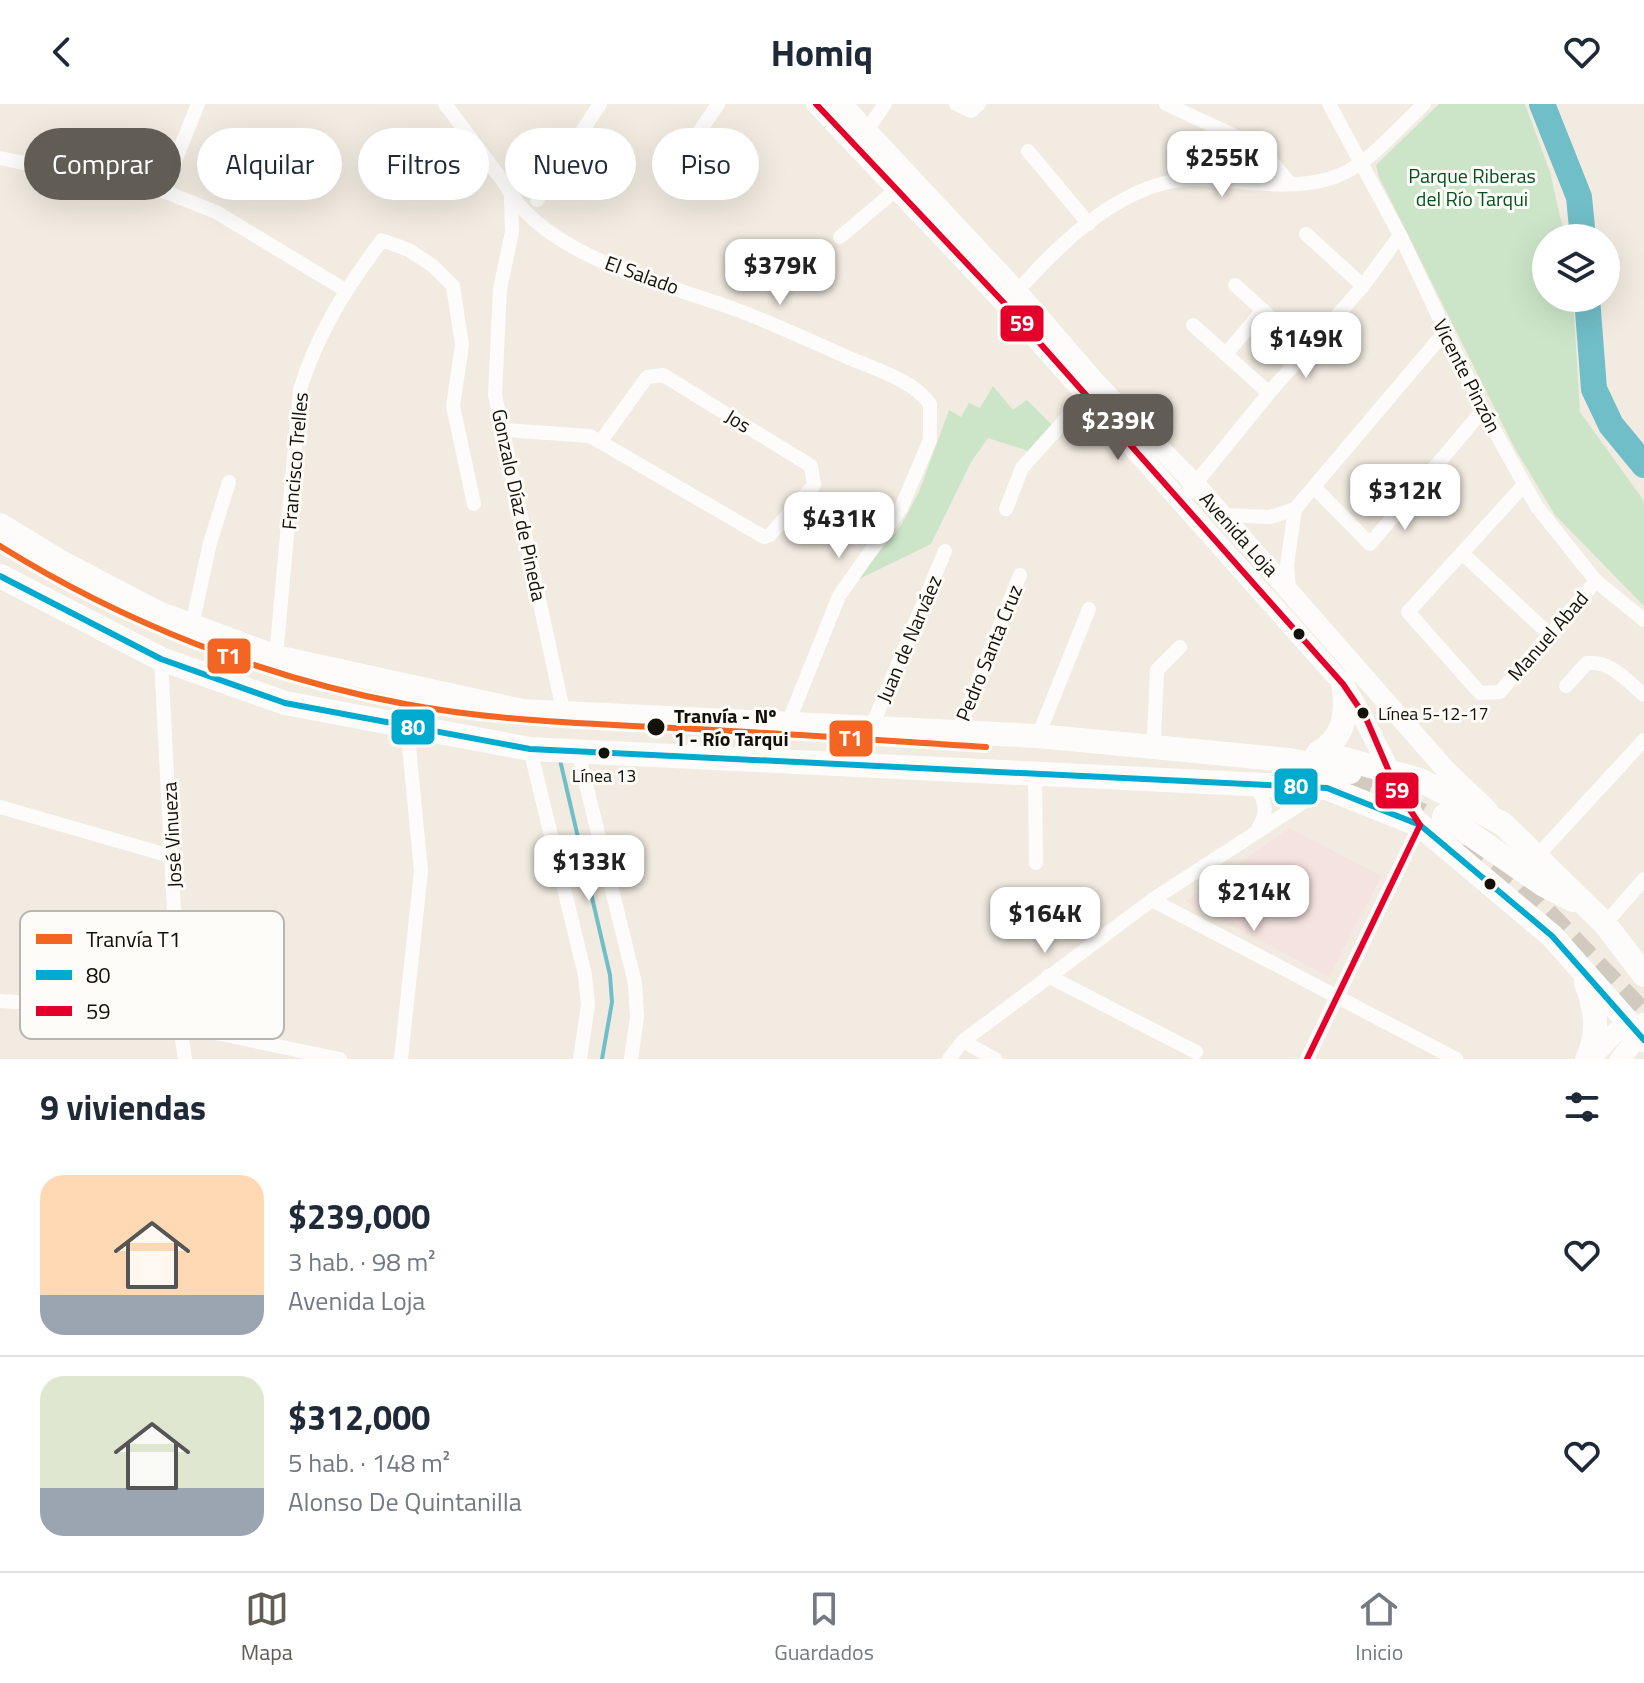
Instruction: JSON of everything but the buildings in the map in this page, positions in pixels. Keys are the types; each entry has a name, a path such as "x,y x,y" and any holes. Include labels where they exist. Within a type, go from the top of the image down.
{"main road":[{"name":"Avenida Loja","path":"816,104 897,189 1011,298"},
{"name":"Avenida Loja","path":"843,104 1092,390 1189,492 1343,684 1366,718 1387,769 1420,825"},
{"name":"Avenida Loja","path":"1189,492 1222,515 1446,770 1503,824"},
{"path":"0,525 59,561 158,613 276,657 522,711 1038,736 1289,760 1342,780 1420,825 1552,936 1580,970 1641,1029"},
{"path":"0,576 161,659 285,703 408,729 533,749 1215,782 1342,780"},
{"path":"1318,753 1330,747 1345,717 1343,684"},
{"path":"1080,741 1154,738 1318,753 1420,780 1503,824 1538,855 1597,916 1638,966 1644,984"},
{"path":"984,771 1145,764 1285,770 1342,780"},
{"path":"1444,816 1479,836 1544,885 1597,916"},
{"path":"1580,970 1595,1011 1595,1034 1589,1059"},
{"path":"1589,1059 1609,1038 1641,1029"},
{"path":"1620,1059 1641,1029"}],"street":[{"path":"181,146 198,104"},
{"name":"El Salado","path":"445,104 505,184"},
{"path":"584,128 600,104"},
{"path":"702,128 718,104"},
{"path":"867,130 885,104"},
{"path":"956,104 971,111 979,104"},
{"path":"1166,104 1261,148 1290,184"},
{"name":"Vicente Pinzón","path":"1329,104 1400,235 1483,410 1537,507 1596,581 1644,620"},
{"path":"1011,298 1089,224 1121,201 1165,183 1197,179 1290,184 1333,179 1363,164 1424,104"},
{"path":"1028,151 1089,224"},
{"path":"0,158 24,163"},
{"path":"840,237 897,189"},
{"path":"181,198 216,212 345,290"},
{"name":"Gonzalo Díaz de Pineda","path":"511,200 512,232 500,289 495,395 561,715"},
{"name":"El Salado","path":"512,200 539,223 579,249 842,354 913,388 930,404 930,440 901,508 839,596 788,723"},
{"path":"1306,234 1363,286"},
{"path":"1189,492 1269,393 1363,286 1400,235"},
{"name":"Francisco Trelles","path":"276,657 300,390 311,353 345,290 382,240 409,250 433,266 453,286 462,345 453,406 474,504"},
{"path":"1235,285 1307,350"},
{"path":"1226,354 1263,310"},
{"path":"1193,325 1269,393"},
{"path":"1222,515 1270,517 1295,509 1444,333"},
{"name":"Jos","path":"663,375 811,466 814,485 770,535 757,536 601,441 647,377 663,375"},
{"path":"1006,509 1022,468 1092,390"},
{"path":"1370,544 1483,410"},
{"path":"503,430 590,436 601,441"},
{"path":"192,625 210,543 229,482"},
{"path":"1524,485 1462,553 1549,634"},
{"path":"1314,487 1383,555"},
{"path":"1289,590 1287,565 1295,509"},
{"name":"Juan de Narváez","path":"872,726 945,551"},
{"name":"Manuel Abad","path":"1462,553 1408,612 1480,693 1500,692 1596,581"},
{"name":"Pedro Santa Cruz","path":"958,731 1020,575"},
{"path":"1038,736 1089,609"},
{"path":"1154,738 1157,670 1180,647"},
{"name":"José Vinueza","path":"161,659 176,911"},
{"path":"1566,686 1587,663 1595,662 1609,666 1644,695"},
{"path":"401,1059 421,886 403,684"},
{"path":"1538,855 1644,740"},
{"path":"533,749 583,967 588,1005 580,1059"},
{"path":"574,752 635,983 637,1017 631,1059"},
{"path":"1035,773 1036,863"},
{"path":"949,1059 963,1041 1152,900 1253,836 1300,801 1342,780"},
{"path":"1215,782 1258,790 1265,803 1265,816 1253,836"},
{"path":"0,807 174,857"},
{"path":"1307,1059 1420,825"},
{"path":"1597,916 1644,879"},
{"path":"1152,900 1456,1059"},
{"path":"1048,976 1196,1052"},
{"path":"0,1001 20,1002"},
{"name":"José Vinueza","path":"182,1039 185,1059"},
{"path":"243,1039 340,1059"},
{"path":"963,1041 995,1059"}],"shaded area":[{"path":"1289,828 1381,876 1329,977 1186,901"}],"green space":[{"name":"Parque Riberas del Río Tarqui","path":"1439,104 1525,104 1550,172 1562,224 1532,224 1532,312 1574,312 1580,412 1644,501 1644,606 1555,515 1514,447 1379,177 1376,165"},
{"path":"993,386 1013,410 1027,400 1053,426 1031,452 988,438 971,462 931,544 855,581 900,527 919,492 949,410 961,417 969,403 980,408"}],"waterway":[{"path":"1542,104 1579,197 1582,224"},
{"path":"1588,312 1594,389 1611,425 1644,465"},
{"path":"560,760 610,975 612,1002 602,1059"}],"tunnel":[{"path":"1348,781 1371,787 1421,815"},
{"path":"1465,843 1518,885 1644,1016"}],"tram line":[{"name":"T1","path":"0,546 95,599 195,644 299,679 405,704 477,715 550,721 986,747"}],"transit line":[{"name":"59","path":"816,104 1005,304 1343,684 1366,718 1397,790 1420,825 1307,1059"},
{"name":"80","path":"0,576 161,659 285,703 530,749 1327,788 1420,825 1552,936 1644,1040"}],"place":[{"name":"Línea 5-12-17","path":"1363,713"},
{"name":"Tranvía - Nº 1 - Río Tarqui","path":"656,727"},
{"name":"Línea 13","path":"604,753"}]}
